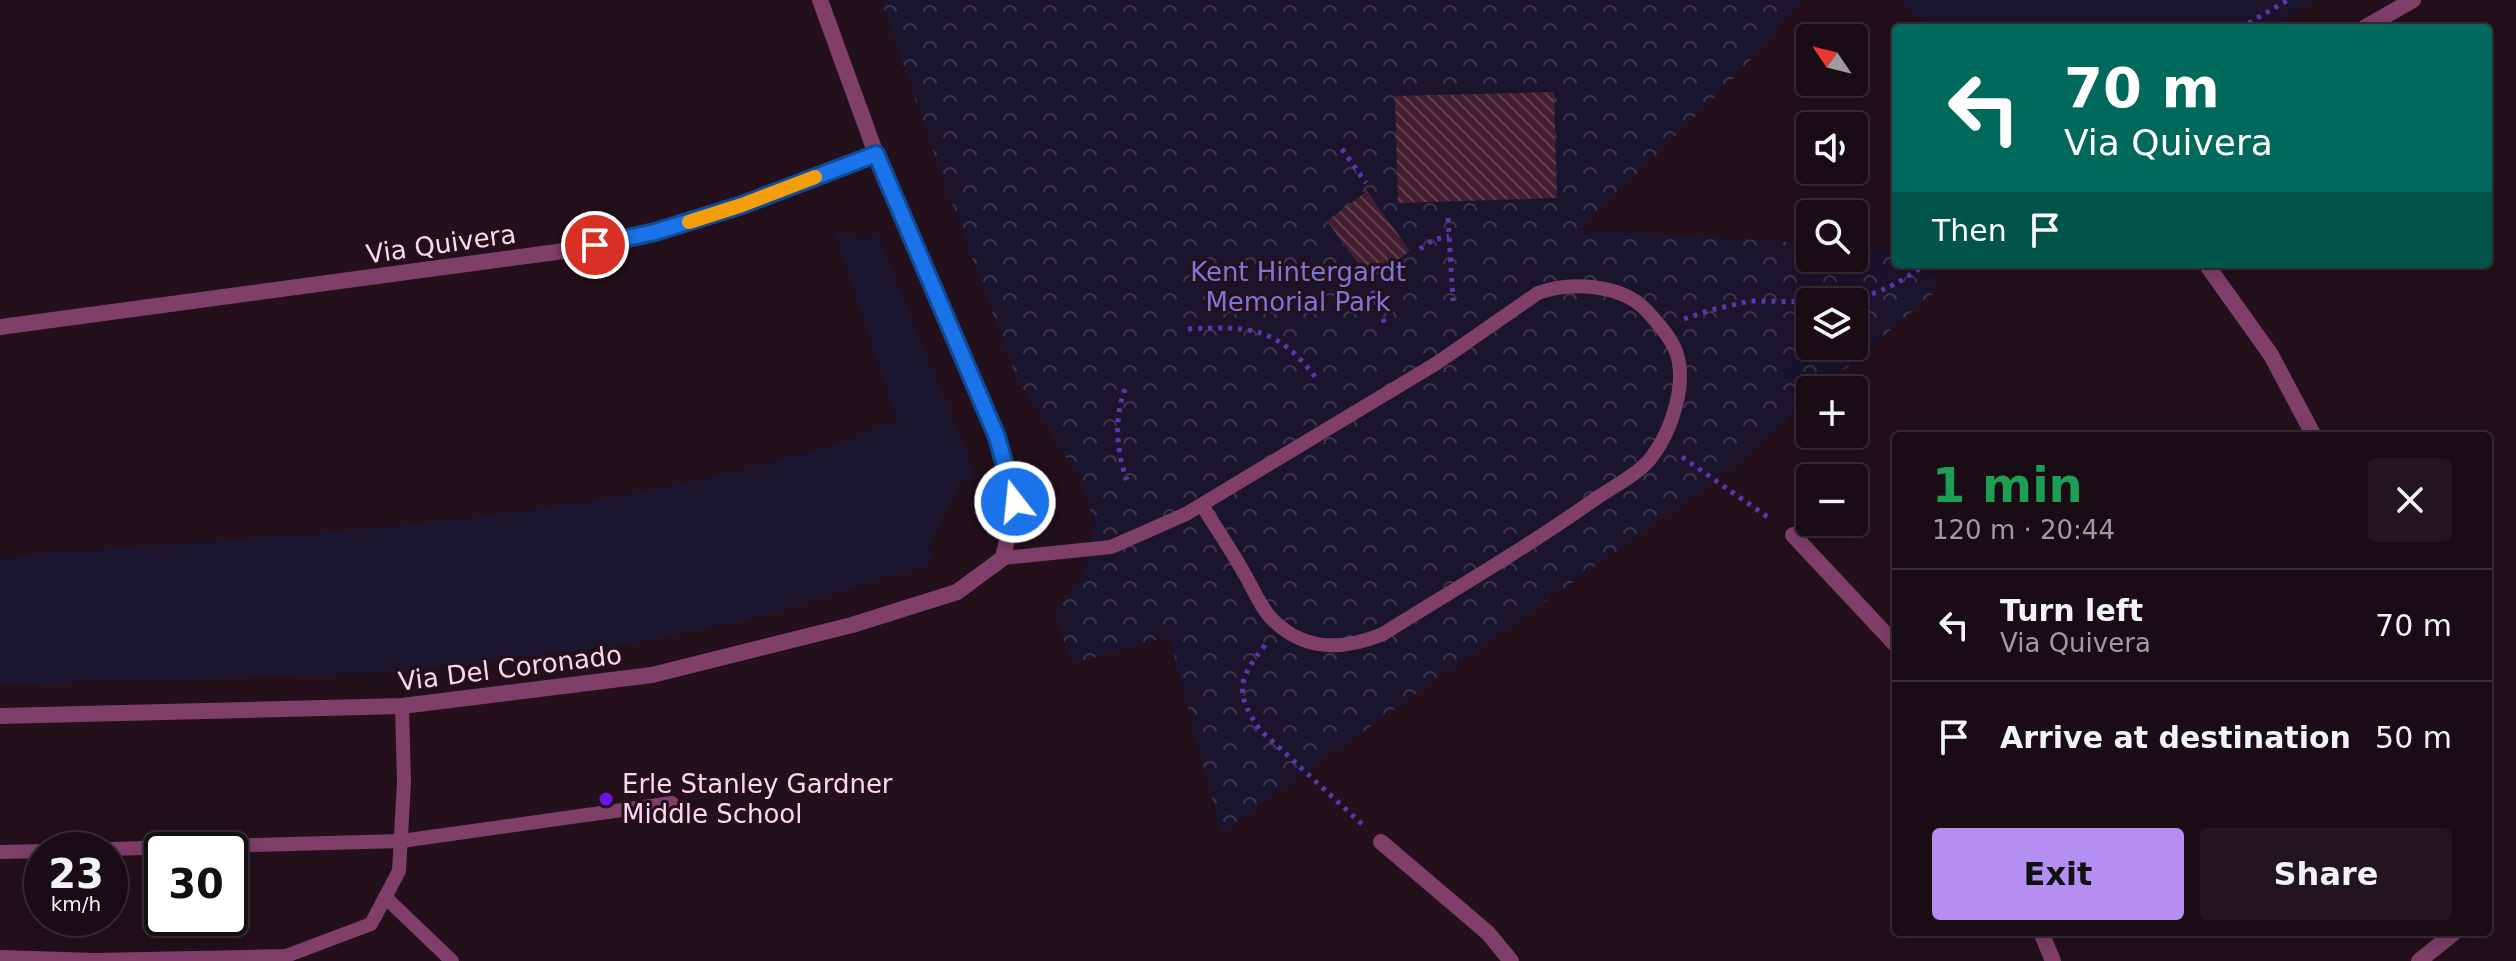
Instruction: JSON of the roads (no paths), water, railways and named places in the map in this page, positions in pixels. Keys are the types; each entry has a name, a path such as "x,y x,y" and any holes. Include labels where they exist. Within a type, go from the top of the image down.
{"street":[{"path":"820,0 876,154 997,437 1015,502 1003,558"},
{"path":"2371,24 2413,0"},
{"name":"Via Quivera","path":"0,327 564,251 655,232 728,210 876,154"},
{"path":"2209,268 2271,355 2312,432"},
{"path":"1793,535 1892,641"},
{"name":"Via Del Coronado","path":"0,716 402,706 652,675 852,625 957,592 1003,558"},
{"path":"1381,842 1488,933 1511,961"},
{"path":"2043,936 2053,961"},
{"path":"2419,961 2450,936"}],"lane":[{"path":"1003,558 1111,547 1186,514 1437,363 1538,293 1554,287 1619,293 1643,307 1676,350 1679,376 1676,407 1666,436 1649,461 1569,518 1383,634 1359,644 1336,647 1317,644 1292,634 1272,620 1202,505"},
{"path":"0,957 96,960 286,956 371,924 399,871 404,782 402,706"},
{"path":"128,849 401,841 672,803"},
{"path":"0,852 24,851"},
{"path":"385,897 452,961"}],"place":[{"name":"Erle Stanley Gardner Middle School","path":"606,799"}],"park label":[{"name":"Kent Hintergardt Memorial Park","path":"1298,287"}]}
